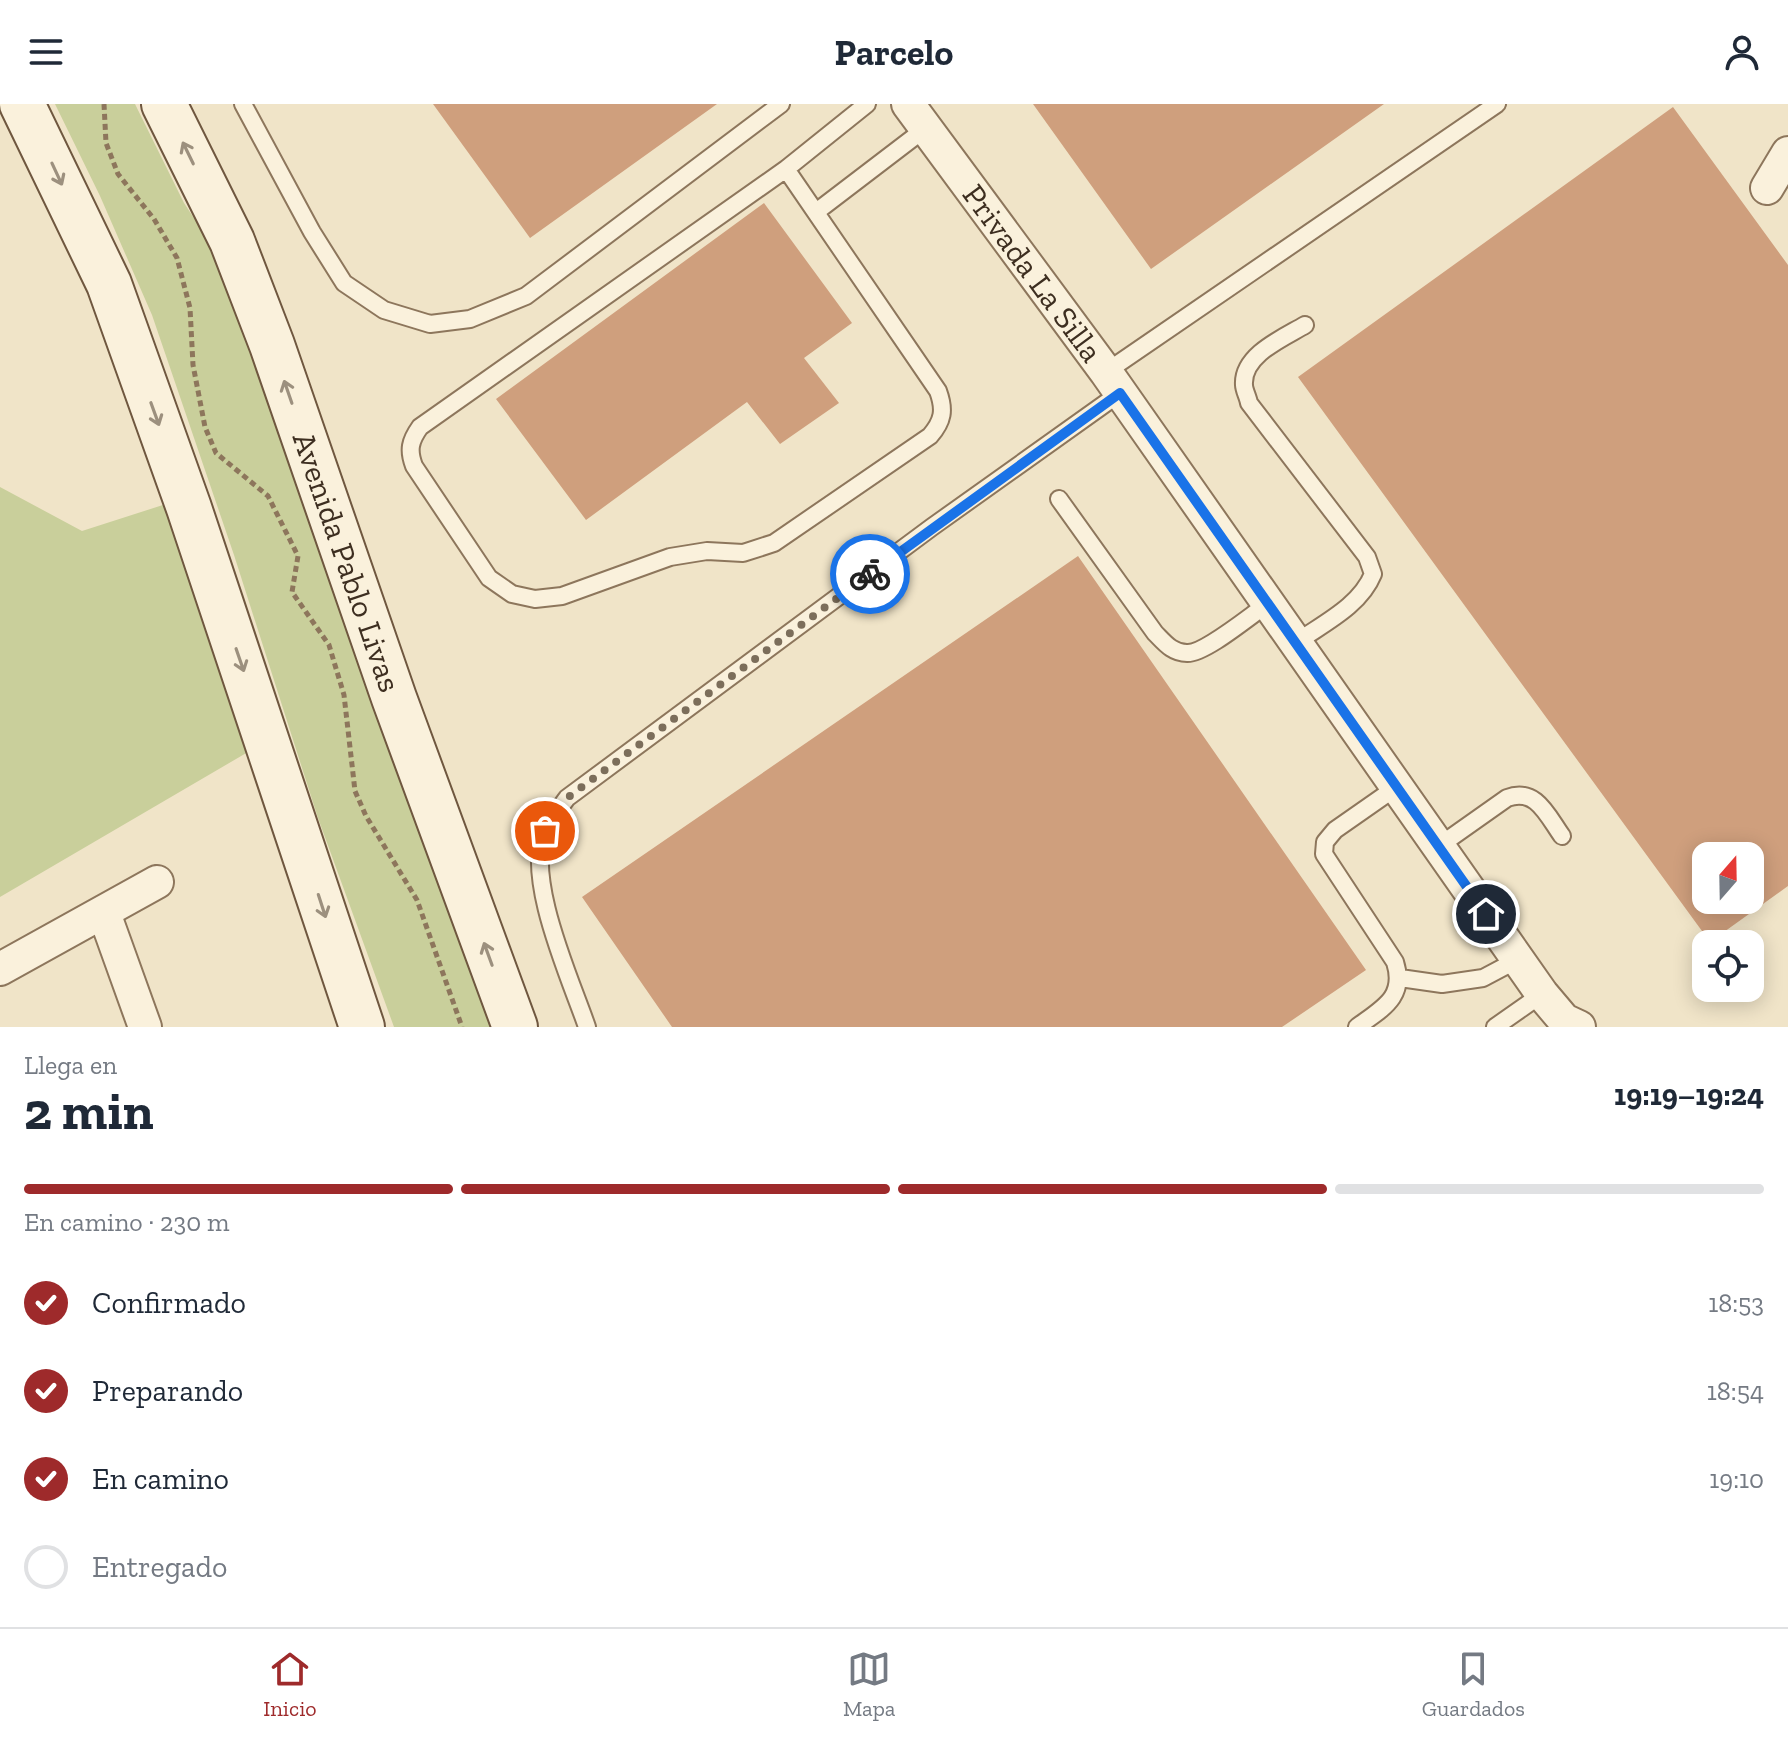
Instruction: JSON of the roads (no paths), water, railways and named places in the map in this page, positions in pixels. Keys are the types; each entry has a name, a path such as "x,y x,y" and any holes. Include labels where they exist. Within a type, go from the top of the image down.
{"main road":[{"name":"Avenida Pablo Livas","path":"164,104 232,241 266,330 394,698 515,1027"},
{"path":"29,109 109,284 189,508 362,1027"}],"street":[{"name":"Privada La Silla","path":"917,116 1113,382 1297,642 1517,960 1547,1009 1579,1027"},
{"path":"1767,188 1788,153"},
{"path":"0,969 157,882"},
{"path":"104,913 145,1027"}],"lane":[{"path":"243,104 312,232 344,283 384,310 430,324 470,319 526,296 781,104"},
{"path":"786,169 938,391 944,408 940,424 930,436 774,543 743,553 707,551 670,557 562,596 535,599 512,594 489,578 414,466 409,452 411,439 420,427 786,169 867,104"},
{"path":"587,1027 548,915 540,866 545,831 567,798 932,527 1113,382 1497,104"},
{"path":"816,212 917,116"},
{"path":"1297,642 1357,600 1368,587 1373,574 1367,557 1249,403 1244,384 1248,365 1270,346 1305,325"},
{"path":"1059,499 1155,633 1171,650 1188,654 1201,649 1269,603"},
{"path":"1357,1027 1386,1007 1395,994 1400,978 1395,962 1324,854 1325,842 1335,830 1398,786"},
{"path":"1439,846 1507,798 1519,794 1533,797 1562,836"},
{"path":"1400,978 1442,984 1483,978 1517,960"},
{"path":"1495,1027 1547,1009"}]}
